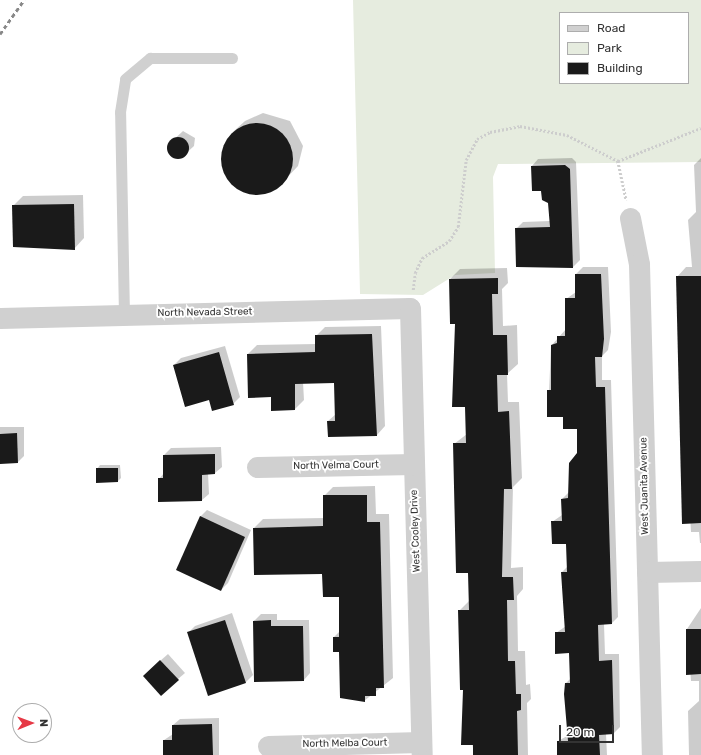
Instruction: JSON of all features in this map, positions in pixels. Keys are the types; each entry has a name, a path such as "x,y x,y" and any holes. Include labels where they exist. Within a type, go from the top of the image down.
{"street":[{"name":"West Juanita Avenue","path":"630,218 639,264 652,755"},
{"name":"North Nevada Street","path":"0,318 410,308"},
{"name":"West Cooley Drive","path":"410,308 422,749"},
{"name":"North Velma Court","path":"257,467 414,464"},
{"path":"647,572 701,571"},
{"name":"North Melba Court","path":"268,746 422,749"}],"lane":[{"path":"124,315 120,112 124,79 150,58 232,58"}],"path":[{"path":"410,308 415,273 420,261 449,241 458,227 466,160 477,139 505,127 538,127 568,135 618,161 701,128"},
{"path":"618,161 630,218"}],"green space":[{"path":"353,0 701,0 701,162 498,164 493,177 495,273 455,275 423,295 360,294"}],"building":[{"path":"257,123 277,129 287,139 293,159 287,179 277,189 257,195 237,189 227,179 221,159 227,139 237,129"},
{"path":"178,137 186,140 189,148 186,156 178,159 170,156 167,148 170,140"},
{"path":"565,165 570,169 573,268 516,267 515,228 550,227 548,203 542,200 541,191 532,191 531,166"},
{"path":"74,204 75,250 13,247 12,205"},
{"path":"575,274 601,274 604,339 602,357 595,357 596,387 605,387 612,624 598,625 599,661 612,660 614,734 599,735 600,755 557,755 557,741 568,741 564,694 565,683 570,683 569,653 555,654 555,632 565,632 561,572 567,572 566,544 552,544 551,521 562,521 561,499 568,498 569,463 577,453 577,429 563,429 563,417 547,417 547,390 551,390 551,345 557,343 557,336 565,336 565,298 575,298"},
{"path":"676,276 701,276 701,523 682,524"},
{"path":"498,278 498,294 492,294 493,335 507,335 508,375 497,375 498,412 509,411 512,489 504,489 502,577 513,577 514,600 507,600 508,661 515,661 516,694 521,694 521,710 517,711 518,755 473,755 473,745 461,745 463,690 460,690 458,610 469,610 468,573 456,573 453,443 466,443 465,407 452,407 455,324 450,324 449,279"},
{"path":"372,334 377,436 328,437 327,421 335,421 334,383 295,384 295,410 271,411 271,397 248,398 247,354 315,352 315,335"},
{"path":"219,352 234,405 212,411 209,400 185,407 173,365"},
{"path":"17,433 18,463 0,464 0,434"},
{"path":"215,454 215,474 202,475 202,501 158,502 158,478 163,478 163,455"},
{"path":"96,468 118,468 118,482 96,483"},
{"path":"323,495 367,495 367,522 380,522 384,688 376,688 376,696 365,696 365,702 340,698 339,652 333,652 333,637 339,637 339,597 323,597 322,574 254,575 253,528 323,526"},
{"path":"200,516 245,537 221,591 176,570"},
{"path":"225,620 246,683 208,696 187,632"},
{"path":"271,620 271,626 303,626 304,681 254,682 253,621"},
{"path":"686,629 701,629 701,674 686,675"},
{"path":"160,660 179,680 161,696 143,676"},
{"path":"212,724 213,755 163,755 163,740 172,740 172,725"}],"railway":[{"path":"0,34 24,0"}]}
